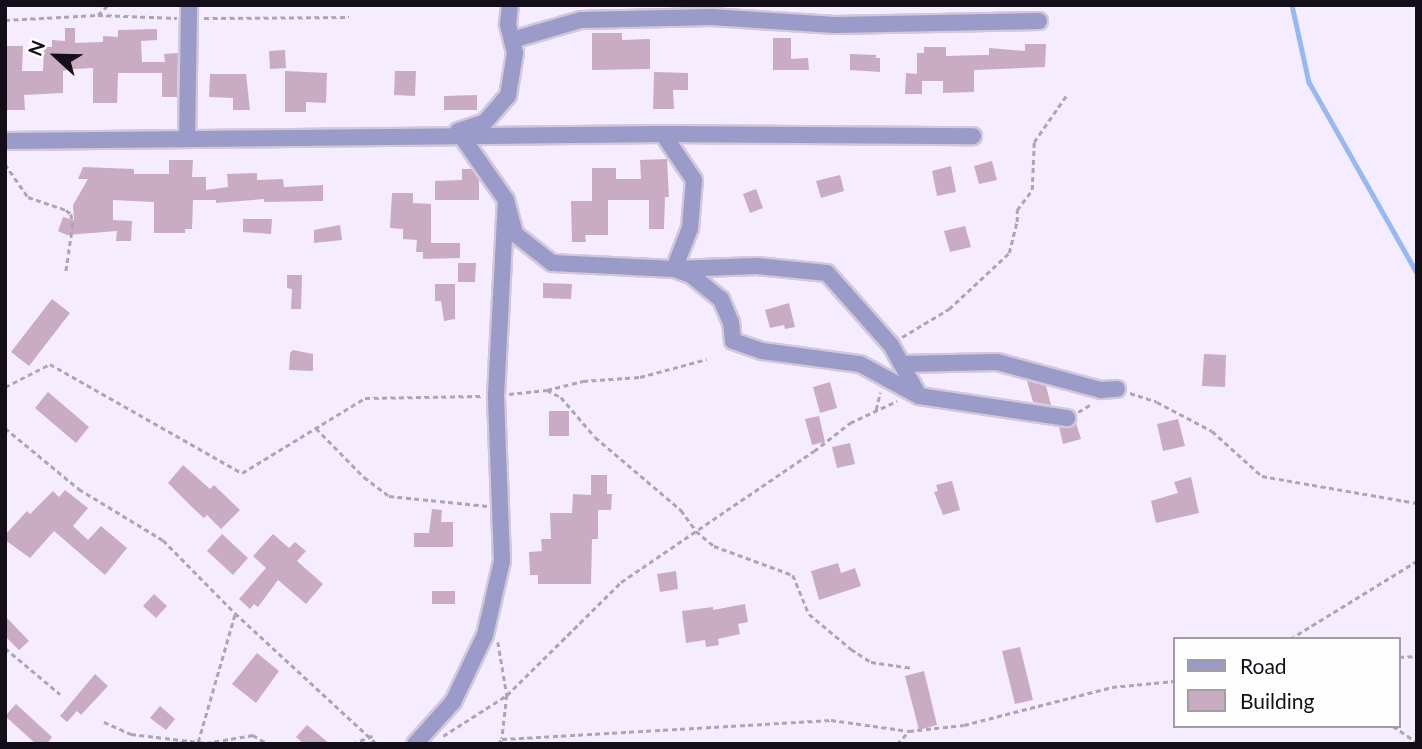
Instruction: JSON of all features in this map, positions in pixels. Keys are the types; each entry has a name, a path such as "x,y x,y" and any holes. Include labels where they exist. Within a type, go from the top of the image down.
{"street":[{"path":"187,139 189,5"},
{"path":"443,137 485,122 508,96 515,53 510,5"},
{"path":"512,40 581,20 710,17 835,25 1039,20"},
{"path":"5,141 663,134 973,136"},
{"path":"663,134 694,180 690,228 674,269"},
{"path":"462,136 506,200 515,234 552,263 674,269 757,267 827,273 891,345 919,396"},
{"path":"415,744 453,702 485,635 502,561 496,396 506,200"},
{"path":"674,269 691,275 721,299 731,322 733,341 762,351 860,364 919,396 1068,418"},
{"path":"902,364 997,362 1101,390 1117,389"}],"path":[{"path":"98,15 108,5"},
{"path":"5,14 13,18"},
{"path":"891,345 949,309 1009,253 1017,222 1017,210 1032,190 1034,142 1066,96"},
{"path":"5,164 28,197 66,209 71,214 73,224 66,272"},
{"path":"5,387 50,364 242,473 365,398 496,396 547,390 583,382 640,377 707,359"},
{"path":"442,737 508,695 621,582 814,451 850,423 876,410 883,378"},
{"path":"1068,418 1117,389 1157,402 1212,431 1262,476 1417,503"},
{"path":"547,390 562,397 595,437 681,510 696,531 714,546 793,575 809,614 871,662 913,668"},
{"path":"5,428 79,489 163,540 235,613 372,736 377,744"},
{"path":"316,428 364,477 389,496 501,508"},
{"path":"1293,637 1417,561"},
{"path":"198,742 235,613"},
{"path":"496,632 508,695 502,739 498,744"},
{"path":"5,648 60,694"},
{"path":"502,739 831,720 909,731 964,725 1112,687 1174,681"},
{"path":"104,722 131,734 198,742 253,735 268,744"},
{"path":"1396,728 1417,741"},
{"path":"897,744 909,731"},
{"path":"352,744 372,736"}],"building":[{"path":"65,28 75,28 75,43 103,42 103,36 118,37 118,30 157,29 157,40 141,41 142,62 165,62 164,54 178,53 177,97 162,97 162,73 118,73 117,103 93,103 93,68 72,69 63,71 63,93 24,95 25,110 5,110 5,46 23,46 22,71 43,71 44,47 52,47 52,40 65,41"},
{"path":"592,33 622,33 622,40 650,39 650,69 592,70"},
{"path":"773,38 791,38 791,59 808,58 809,70 773,70"},
{"path":"1025,44 1046,44 1045,67 974,70 974,92 943,93 943,81 922,81 922,94 905,94 906,73 917,74 917,53 924,53 924,47 946,47 946,56 989,55 989,48 1025,51"},
{"path":"285,50 286,68 270,69 269,51"},
{"path":"850,54 876,55 876,58 880,58 880,72 850,70"},
{"path":"285,71 327,73 326,103 306,102 306,112 285,112"},
{"path":"395,71 416,71 415,96 394,95"},
{"path":"654,72 688,73 688,90 673,90 674,109 653,109"},
{"path":"210,74 246,74 250,110 233,110 233,98 209,97"},
{"path":"477,95 477,110 444,110 444,96"},
{"path":"667,159 669,197 665,197 664,229 649,229 649,200 608,200 608,235 585,235 586,242 572,242 571,201 592,201 592,168 616,168 616,179 641,179 640,160"},
{"path":"169,160 193,160 192,177 206,177 206,190 228,187 227,174 257,173 257,180 283,179 284,187 323,185 323,201 264,202 264,199 216,203 216,200 193,200 192,229 185,229 185,233 154,233 154,202 113,200 113,220 132,221 131,241 116,241 117,231 67,235 58,231 63,217 74,220 73,205 88,179 78,179 83,167 134,169 134,174 169,174"},
{"path":"992,161 997,180 979,184 974,166"},
{"path":"951,166 956,192 937,196 932,171"},
{"path":"462,169 472,169 479,180 479,200 435,200 435,181 462,180"},
{"path":"840,175 844,191 821,198 816,181"},
{"path":"756,189 763,208 750,213 743,194"},
{"path":"392,193 413,193 413,203 431,204 431,243 460,243 460,258 423,259 423,252 416,252 417,240 403,239 403,229 390,228"},
{"path":"243,219 272,219 271,234 243,232"},
{"path":"340,225 342,240 314,243 314,230"},
{"path":"965,226 971,247 950,252 944,231"},
{"path":"458,263 476,263 475,282 458,282"},
{"path":"287,275 302,275 301,309 291,309 292,289 287,288"},
{"path":"543,283 572,284 571,299 543,298"},
{"path":"435,284 455,284 455,319 444,321 441,301 435,301"},
{"path":"52,299 70,313 29,366 11,352"},
{"path":"789,303 795,327 785,329 784,325 770,328 765,310"},
{"path":"293,350 313,354 313,371 289,370 290,353"},
{"path":"1204,354 1226,355 1225,387 1202,386"},
{"path":"1027,381 1046,386 1051,405 1033,402"},
{"path":"830,382 837,408 820,413 813,387"},
{"path":"48,392 89,427 76,443 35,408"},
{"path":"549,411 569,411 569,436 549,436"},
{"path":"819,416 825,442 812,445 805,419"},
{"path":"1178,419 1185,446 1163,451 1157,424"},
{"path":"1076,423 1081,439 1063,444 1059,427 1070,428"},
{"path":"850,443 855,464 837,468 832,447"},
{"path":"183,465 210,489 214,485 240,510 221,529 207,515 204,518 168,483"},
{"path":"591,475 607,475 607,494 612,494 611,510 598,510 598,539 592,539 591,584 538,584 538,575 530,575 529,552 542,551 541,539 551,539 550,513 572,513 573,494 591,495"},
{"path":"1191,477 1199,513 1156,523 1151,501 1178,493 1174,482"},
{"path":"952,481 960,510 943,515 934,492 938,491 936,485"},
{"path":"65,490 88,508 73,526 88,540 101,526 127,548 105,575 54,531 30,558 5,540 5,535 27,511 30,514 53,491 59,497"},
{"path":"432,509 442,510 441,522 453,522 453,547 414,547 414,533 429,533"},
{"path":"222,534 248,558 233,575 207,551"},
{"path":"273,534 289,548 295,542 306,551 297,561 323,584 306,604 278,580 258,607 254,604 250,609 239,599 266,568 253,556"},
{"path":"838,563 841,573 855,568 861,586 819,600 811,571"},
{"path":"676,571 678,589 660,592 657,574"},
{"path":"432,591 455,591 455,604 432,604"},
{"path":"154,594 167,606 156,618 143,606"},
{"path":"745,604 748,622 738,624 740,634 718,639 719,645 706,647 705,640 686,643 682,611 713,607 713,610"},
{"path":"5,616 29,641 19,650 5,636"},
{"path":"1020,647 1033,700 1015,704 1002,651"},
{"path":"257,653 279,671 256,703 232,684"},
{"path":"924,671 937,725 919,730 905,676"},
{"path":"95,674 108,686 81,715 77,711 67,722 60,716"},
{"path":"16,704 52,737 47,744 36,744 5,716"},
{"path":"160,706 175,719 166,730 150,718"},
{"path":"307,725 330,744 304,744 296,737"}],"waterway":[{"path":"1292,5 1309,82 1417,273"}]}
